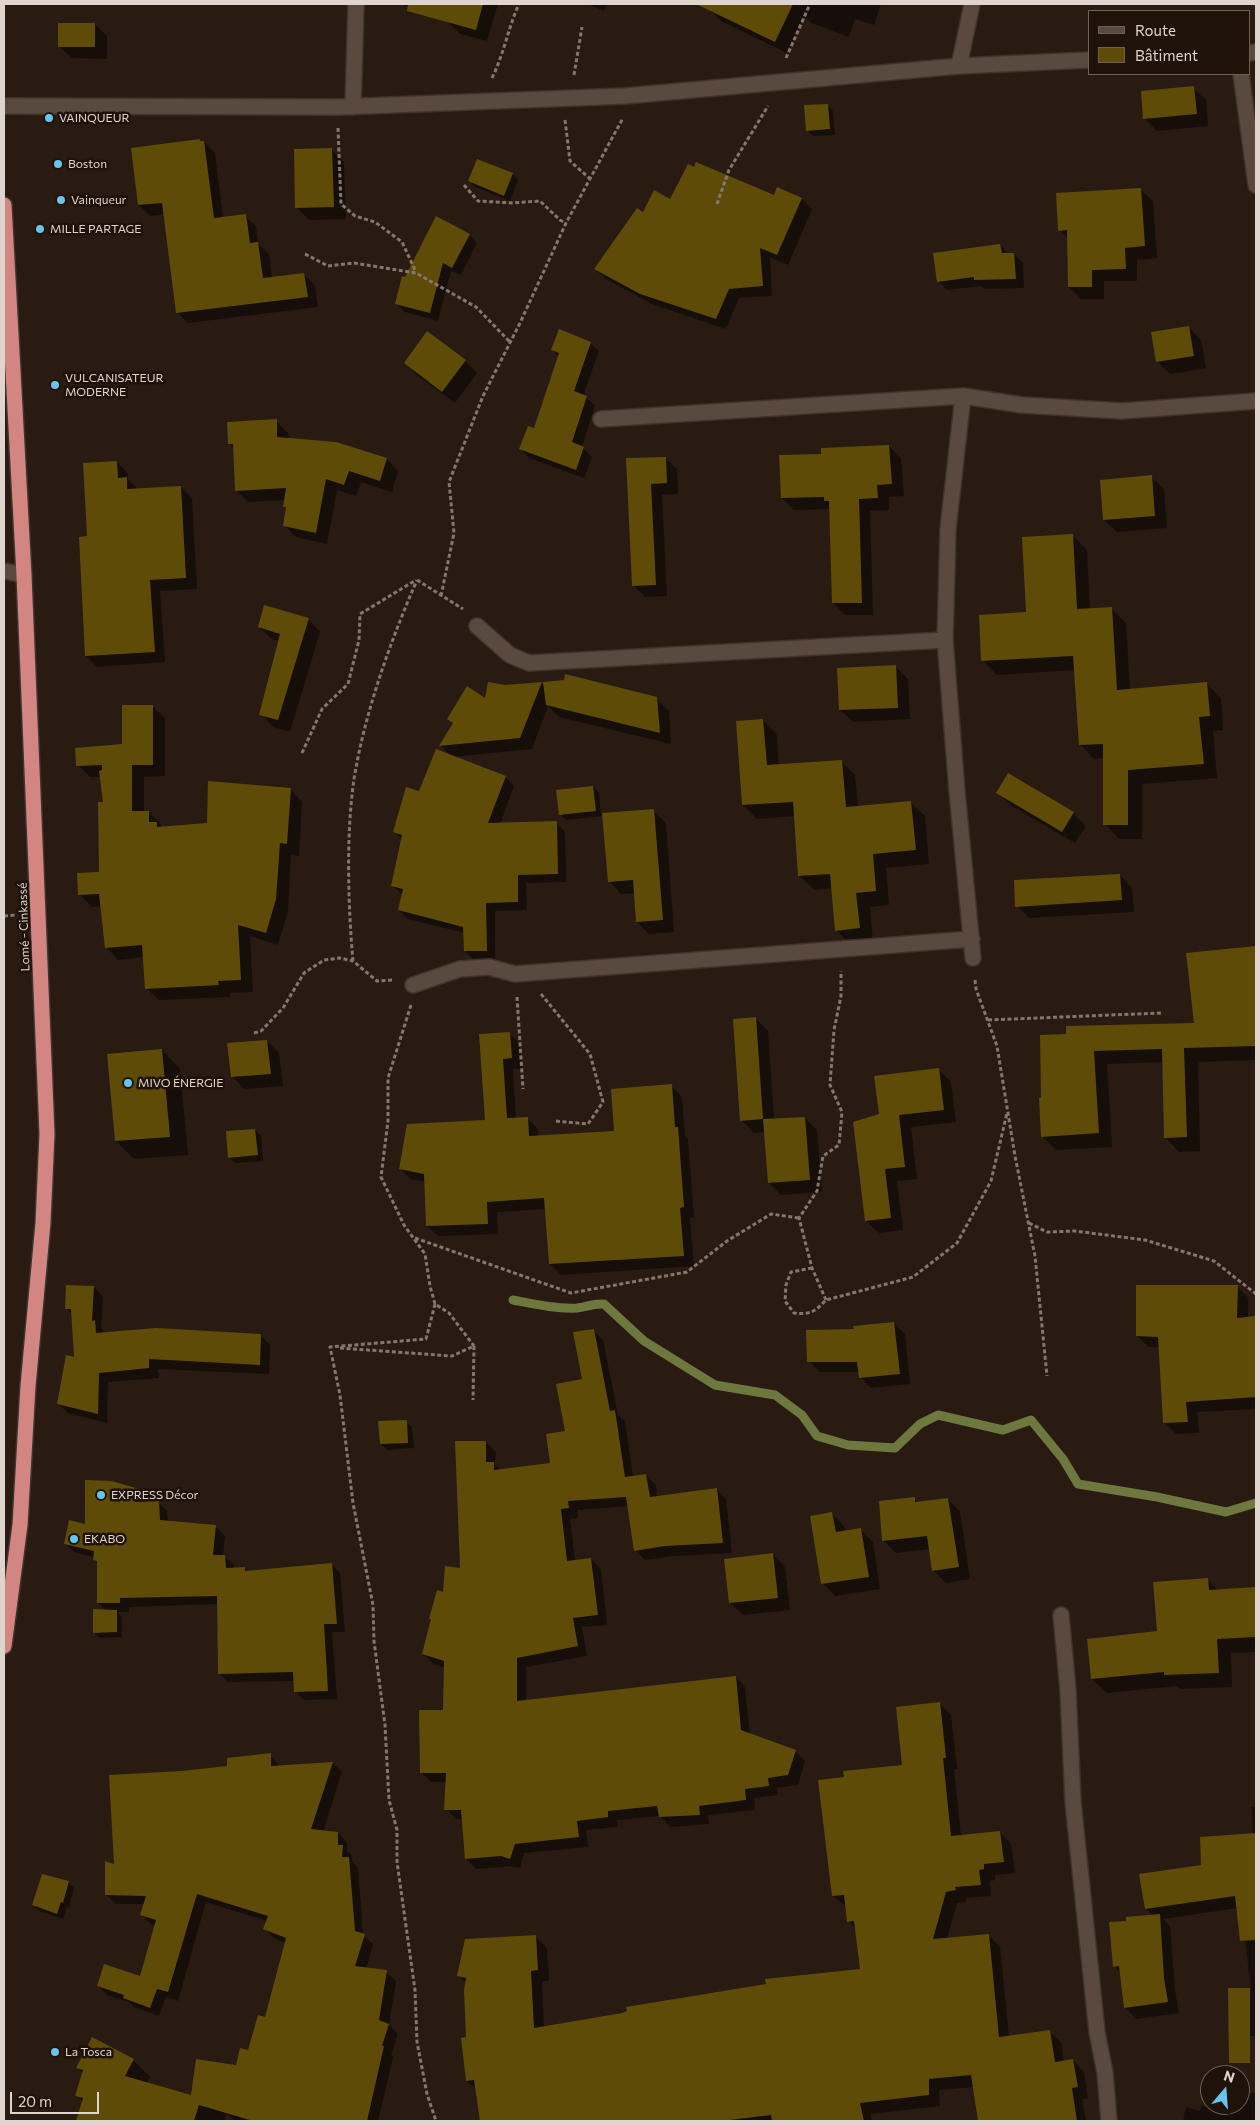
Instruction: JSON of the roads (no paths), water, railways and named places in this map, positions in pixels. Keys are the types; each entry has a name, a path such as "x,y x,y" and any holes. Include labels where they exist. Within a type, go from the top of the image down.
{"highway":[{"name":"Lomé - Cinkassé","path":"4,205 24,575 47,1134 43,1223 28,1386 20,1525 4,1646"}],"street":[{"path":"346,107 356,4"},
{"path":"959,66 972,4"},
{"path":"4,106 346,107 480,102 636,95 959,66 1088,60"},
{"path":"1241,75 1256,185"},
{"path":"601,419 963,396 1022,404 1122,411 1256,401"},
{"path":"963,396 948,529 945,640 973,958"},
{"path":"4,571 24,575"},
{"path":"476,626 510,655 529,663 945,640"},
{"path":"413,985 460,969 489,967 519,974 972,939"},
{"path":"1061,1615 1068,1690 1075,1821 1097,2032 1105,2073 1109,2121"}],"waterway":[{"path":"513,1300 561,1308 604,1304 644,1341 715,1385 775,1395 802,1415 817,1436 848,1445 895,1448 920,1424 938,1415 1003,1430 1031,1420 1063,1459 1078,1484 1157,1497 1226,1512 1256,1503"}],"place":[{"name":"VAINQUEUR","path":"49,118"},
{"name":"Boston","path":"58,164"},
{"name":"Vainqueur","path":"61,200"},
{"name":"MILLE PARTAGE","path":"40,229"},
{"name":"VULCANISATEUR MODERNE","path":"55,385"},
{"name":"MIVO ÉNERGIE","path":"128,1083"},
{"name":"EXPRESS Décor","path":"101,1495"},
{"name":"EKABO","path":"74,1539"},
{"name":"La Tosca","path":"55,2052"}]}
